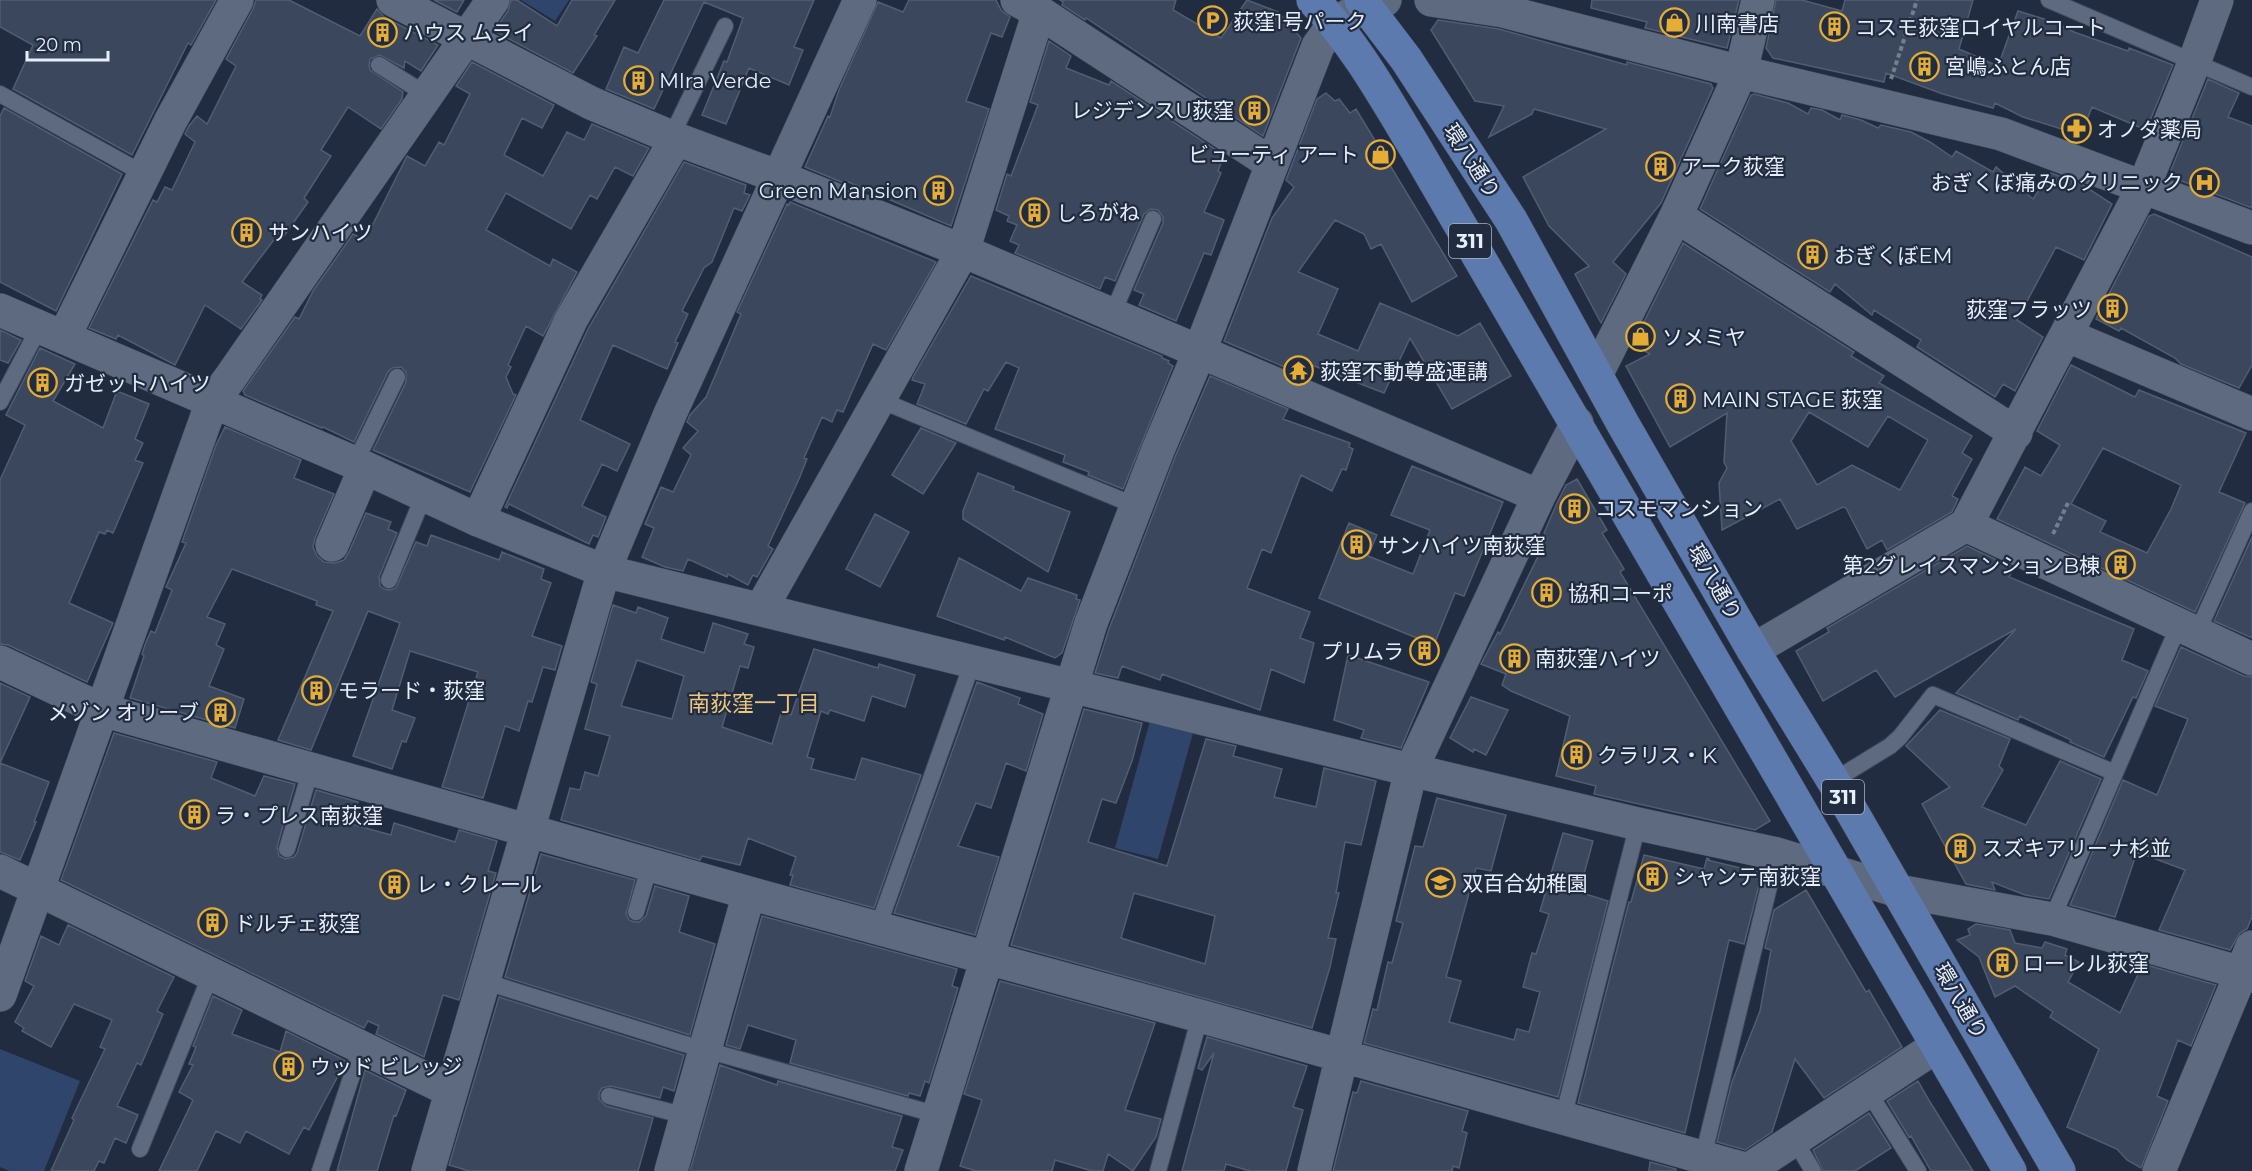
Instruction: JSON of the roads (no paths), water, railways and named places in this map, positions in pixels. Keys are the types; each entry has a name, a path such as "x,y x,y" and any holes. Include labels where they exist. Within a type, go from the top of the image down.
{"main road":[{"name":"環八通り","path":"1312,0 1334,24 1375,81 1404,129 2010,1171"},
{"name":"環八通り","path":"1371,2 1510,220 1597,373 1623,424 1753,650 1898,891 2059,1171"}],"street":[{"path":"52,332 144,174 237,0"},
{"path":"393,0 591,103 673,138 779,177 963,251 1539,496"},
{"path":"1,992 212,402 493,0"},
{"path":"428,1171 604,571 670,414 860,0"},
{"path":"1431,0 1504,5 1741,72 2001,134 2252,228"},
{"path":"1597,373 1676,216 1741,72 1758,0"},
{"path":"1753,650 1966,525 2144,186 2217,0"},
{"path":"921,1171 1091,623 1136,506 1199,353 1318,46 1334,24 1371,2"},
{"path":"761,609 963,251 1028,6 1272,164"},
{"path":"478,520 571,320 673,138"},
{"path":"1676,216 2016,433"},
{"path":"0,310 360,466 478,520 604,571 1411,770 1778,855 1898,891 2052,919 2248,966 2159,1171"},
{"path":"2066,335 2252,414"},
{"path":"1314,1171 1411,770 1539,496 1577,423"},
{"path":"332,545 360,466"},
{"path":"1966,525 2252,659"},
{"path":"0,662 102,710 749,893 1200,1016 1748,1170 1937,1046"},
{"path":"0,871 451,1091"},
{"path":"671,1171 749,893"}],"lane":[{"path":"2049,0 2252,87"},
{"path":"673,138 725,26"},
{"path":"379,65 427,95"},
{"path":"0,94 144,174"},
{"path":"1112,315 1153,219"},
{"path":"0,402 52,332"},
{"path":"360,466 398,377"},
{"path":"880,400 1136,506"},
{"path":"389,580 424,495"},
{"path":"2052,919 2115,773 2188,629 2252,511"},
{"path":"878,927 973,661"},
{"path":"1833,781 1890,746 1900,737 1933,695 2115,773"},
{"path":"287,849 311,769"},
{"path":"1563,1118 1638,824"},
{"path":"1703,1156 1778,855"},
{"path":"636,912 650,865"},
{"path":"140,1149 211,974"},
{"path":"483,981 681,1043 706,1048 938,1115"},
{"path":"1158,1171 1200,1016"},
{"path":"320,1171 361,1047"},
{"path":"1868,1091 1918,1171"},
{"path":"609,1096 686,1116"},
{"path":"1794,1139 1813,1171"}],"place":[{"name":"荻窪1号パーク","path":"1212,21"},
{"name":"川南書店","path":"1674,23"},
{"name":"コスモ荻窪ロイヤルコート","path":"1834,27"},
{"name":"ハウス ムライ","path":"382,32"},
{"name":"宮嶋ふとん店","path":"1924,66"},
{"name":"Mlra Verde","path":"638,80"},
{"name":"レジデンスU荻窪","path":"1255,110"},
{"name":"オノダ薬局","path":"2076,129"},
{"name":"ビューティ アート","path":"1380,154"},
{"name":"アーク荻窪","path":"1660,166"},
{"name":"おぎくぼ痛みのクリニック","path":"2204,182"},
{"name":"Green Mansion","path":"939,190"},
{"name":"しろがね","path":"1035,212"},
{"name":"サンハイツ","path":"247,232"},
{"name":"おぎくぼEM","path":"1813,255"},
{"name":"荻窪フラッツ","path":"2113,309"},
{"name":"ソメミヤ","path":"1641,337"},
{"name":"荻窪不動尊盛運講","path":"1299,371"},
{"name":"ガゼットハイツ","path":"43,383"},
{"name":"MAIN STAGE 荻窪","path":"1681,399"},
{"name":"コスモマンション","path":"1574,508"},
{"name":"サンハイツ南荻窪","path":"1357,545"},
{"name":"第2グレイスマンションB棟","path":"2121,565"},
{"name":"協和コーポ","path":"1547,593"},
{"name":"プリムラ","path":"1425,651"},
{"name":"南荻窪ハイツ","path":"1514,658"},
{"name":"モラード・荻窪","path":"317,690"},
{"name":"メゾン オリーブ","path":"220,712"},
{"name":"クラリス・K","path":"1576,755"},
{"name":"ラ・プレス南荻窪","path":"194,815"},
{"name":"スズキアリーナ杉並","path":"1961,848"},
{"name":"シャンテ南荻窪","path":"1653,876"},
{"name":"双百合幼稚園","path":"1441,883"},
{"name":"レ・クレール","path":"395,884"},
{"name":"ドルチェ荻窪","path":"213,923"},
{"name":"ローレル荻窪","path":"2002,963"},
{"name":"ウッド ビレッジ","path":"289,1066"}],"district":[{"name":"南荻窪一丁目","path":"754,703"}]}
